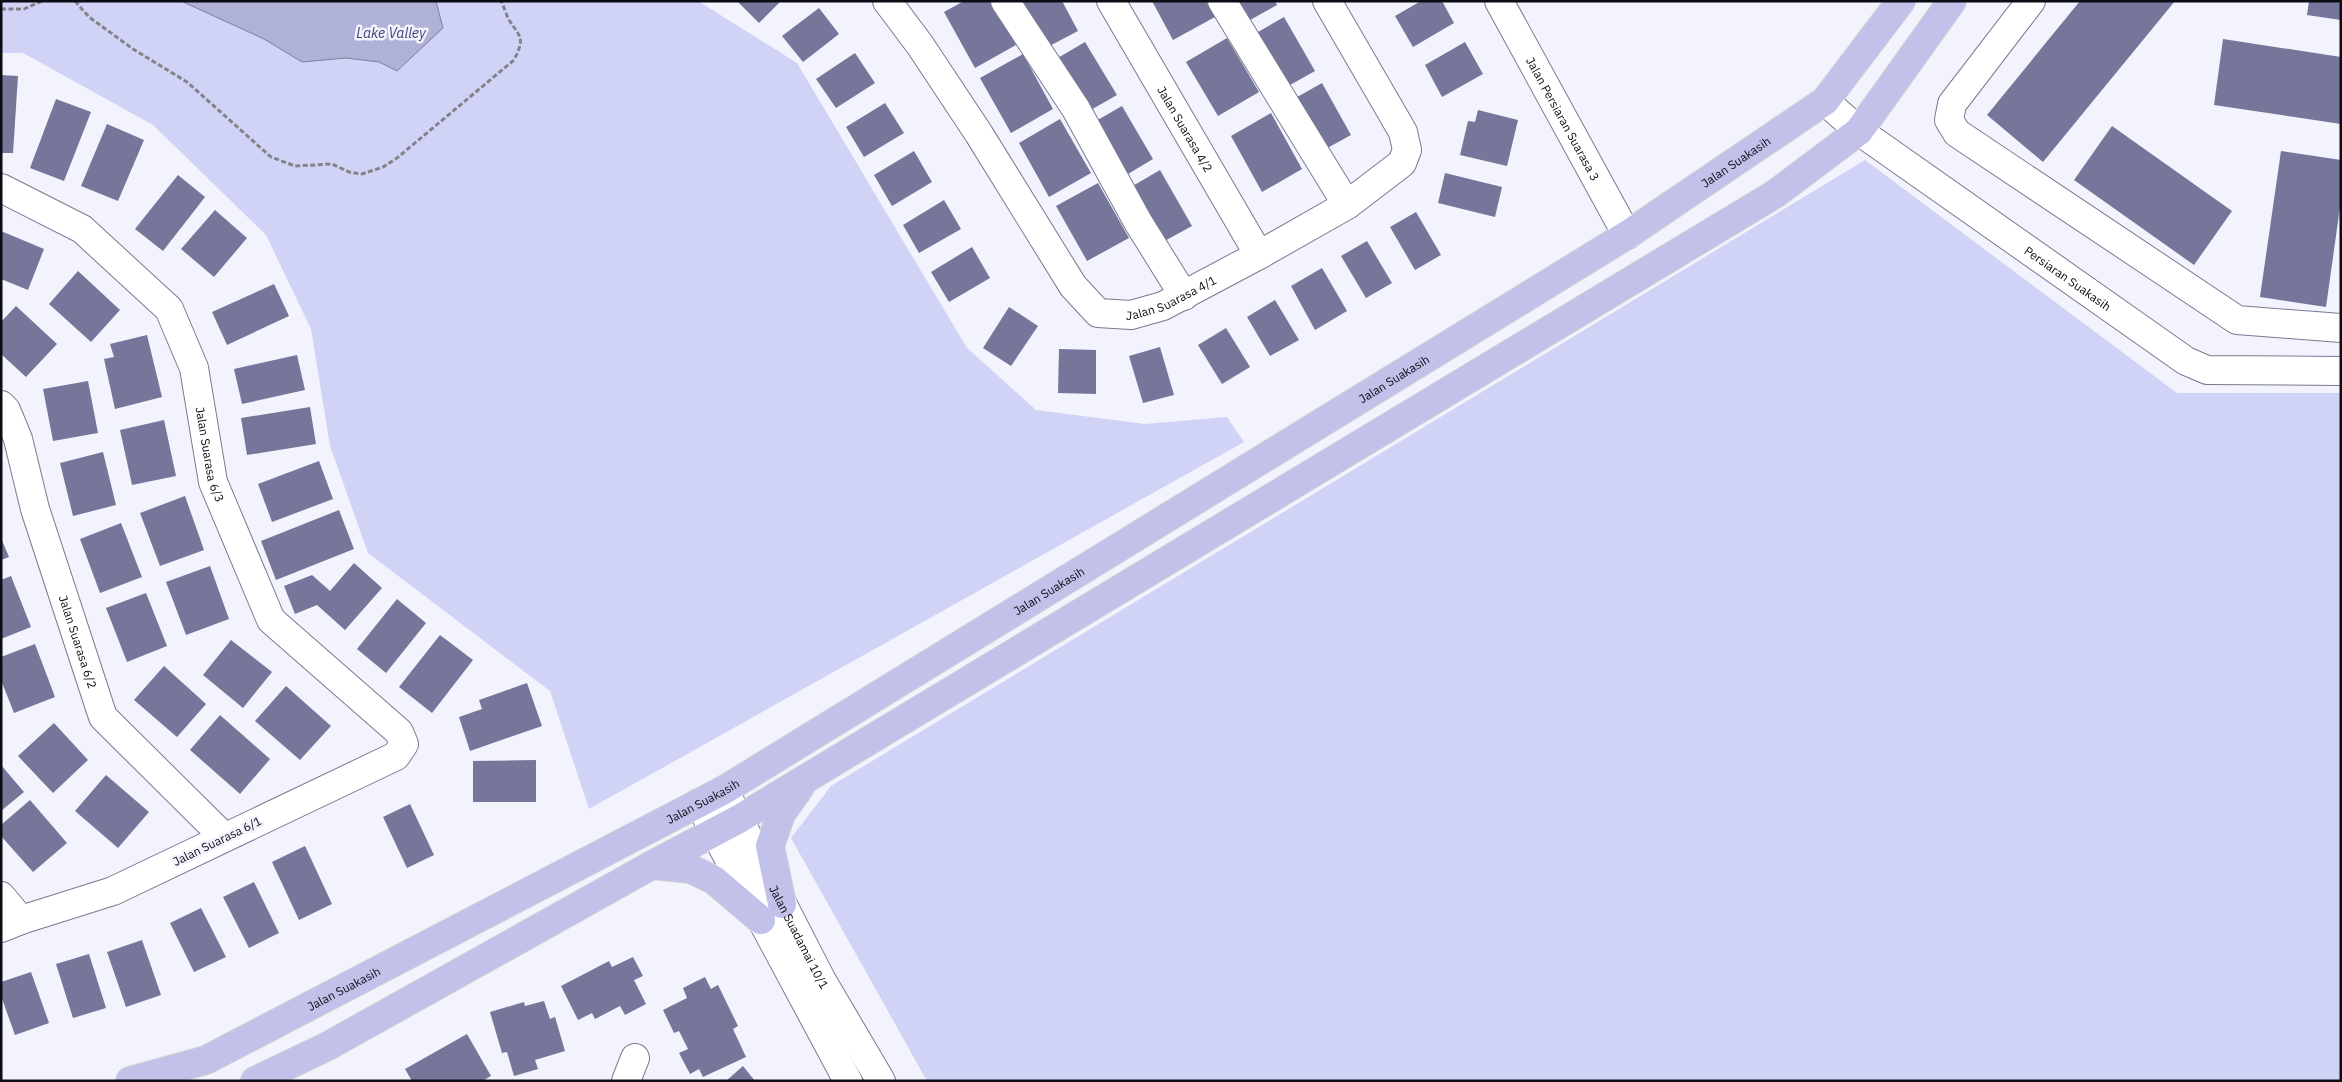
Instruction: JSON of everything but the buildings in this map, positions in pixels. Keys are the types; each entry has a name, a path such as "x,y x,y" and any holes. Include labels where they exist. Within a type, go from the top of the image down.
{"main road":[{"name":"Jalan Suakasih","path":"130,1081 206,1060 724,790 1628,235 1825,101 1902,1"},
{"path":"255,1081 328,1046 652,865 739,819 1775,194 1859,131 1952,1"},
{"path":"771,912 770,846 781,814 805,780"},
{"path":"652,865 691,869 771,912"}],"street":[{"name":"Jalan Suarasa 4/1","path":"887,1 920,45 979,134 1073,286 1098,313 1131,315 1163,306 1260,255 1347,204 1402,163 1407,150 1403,132 1327,1"},
{"path":"1005,1 1076,109 1138,222 1184,296"},
{"name":"Jalan Suarasa 4/2","path":"1111,1 1260,255"},
{"path":"1222,1 1347,204"},
{"name":"Jalan Persiaran Suarasa 3","path":"1499,1 1628,235"},
{"path":"2031,1 1952,104 1949,120 1958,132 2237,320 2341,328"},
{"name":"Persiaran Suakasih","path":"1825,101 1859,131 2186,361 2208,370 2339,363"},
{"name":"Jalan Suarasa 6/3","path":"1,188 82,229 169,309 194,368 213,482 271,620 399,732 404,744"},
{"name":"Jalan Suarasa 6/2","path":"1,405 6,410 18,439 35,509 103,717 224,837"},
{"name":"Jalan Suarasa 6/1","path":"1,896 11,924 113,891 396,756 404,744"},
{"name":"Jalan Suadamai 10/1","path":"724,790 739,819 771,912 848,1081"},
{"name":"Jalan Suadamai 10/1","path":"699,803 714,833 821,979 881,1081"}],"path":[{"path":"1,9 24,9 42,1"},
{"path":"75,1 89,17 133,49 187,82 271,157 295,166 332,164 349,172 362,174 383,167 396,158 514,60 521,46 519,33 508,19 501,1"}],"shaded area":[{"path":"1,1 698,1 797,63 967,348 1036,410 1145,424 1227,417 1244,442 589,809 550,691 368,553 330,446 311,329 266,235 153,125 23,53 1,53"},
{"path":"1865,160 2177,393 2341,393 2341,1081 927,1081 791,838 831,786"}],"water":[{"name":"Lake Valley","path":"181,1 436,1 443,28 397,71 379,62 346,58 302,62 264,39"}]}
